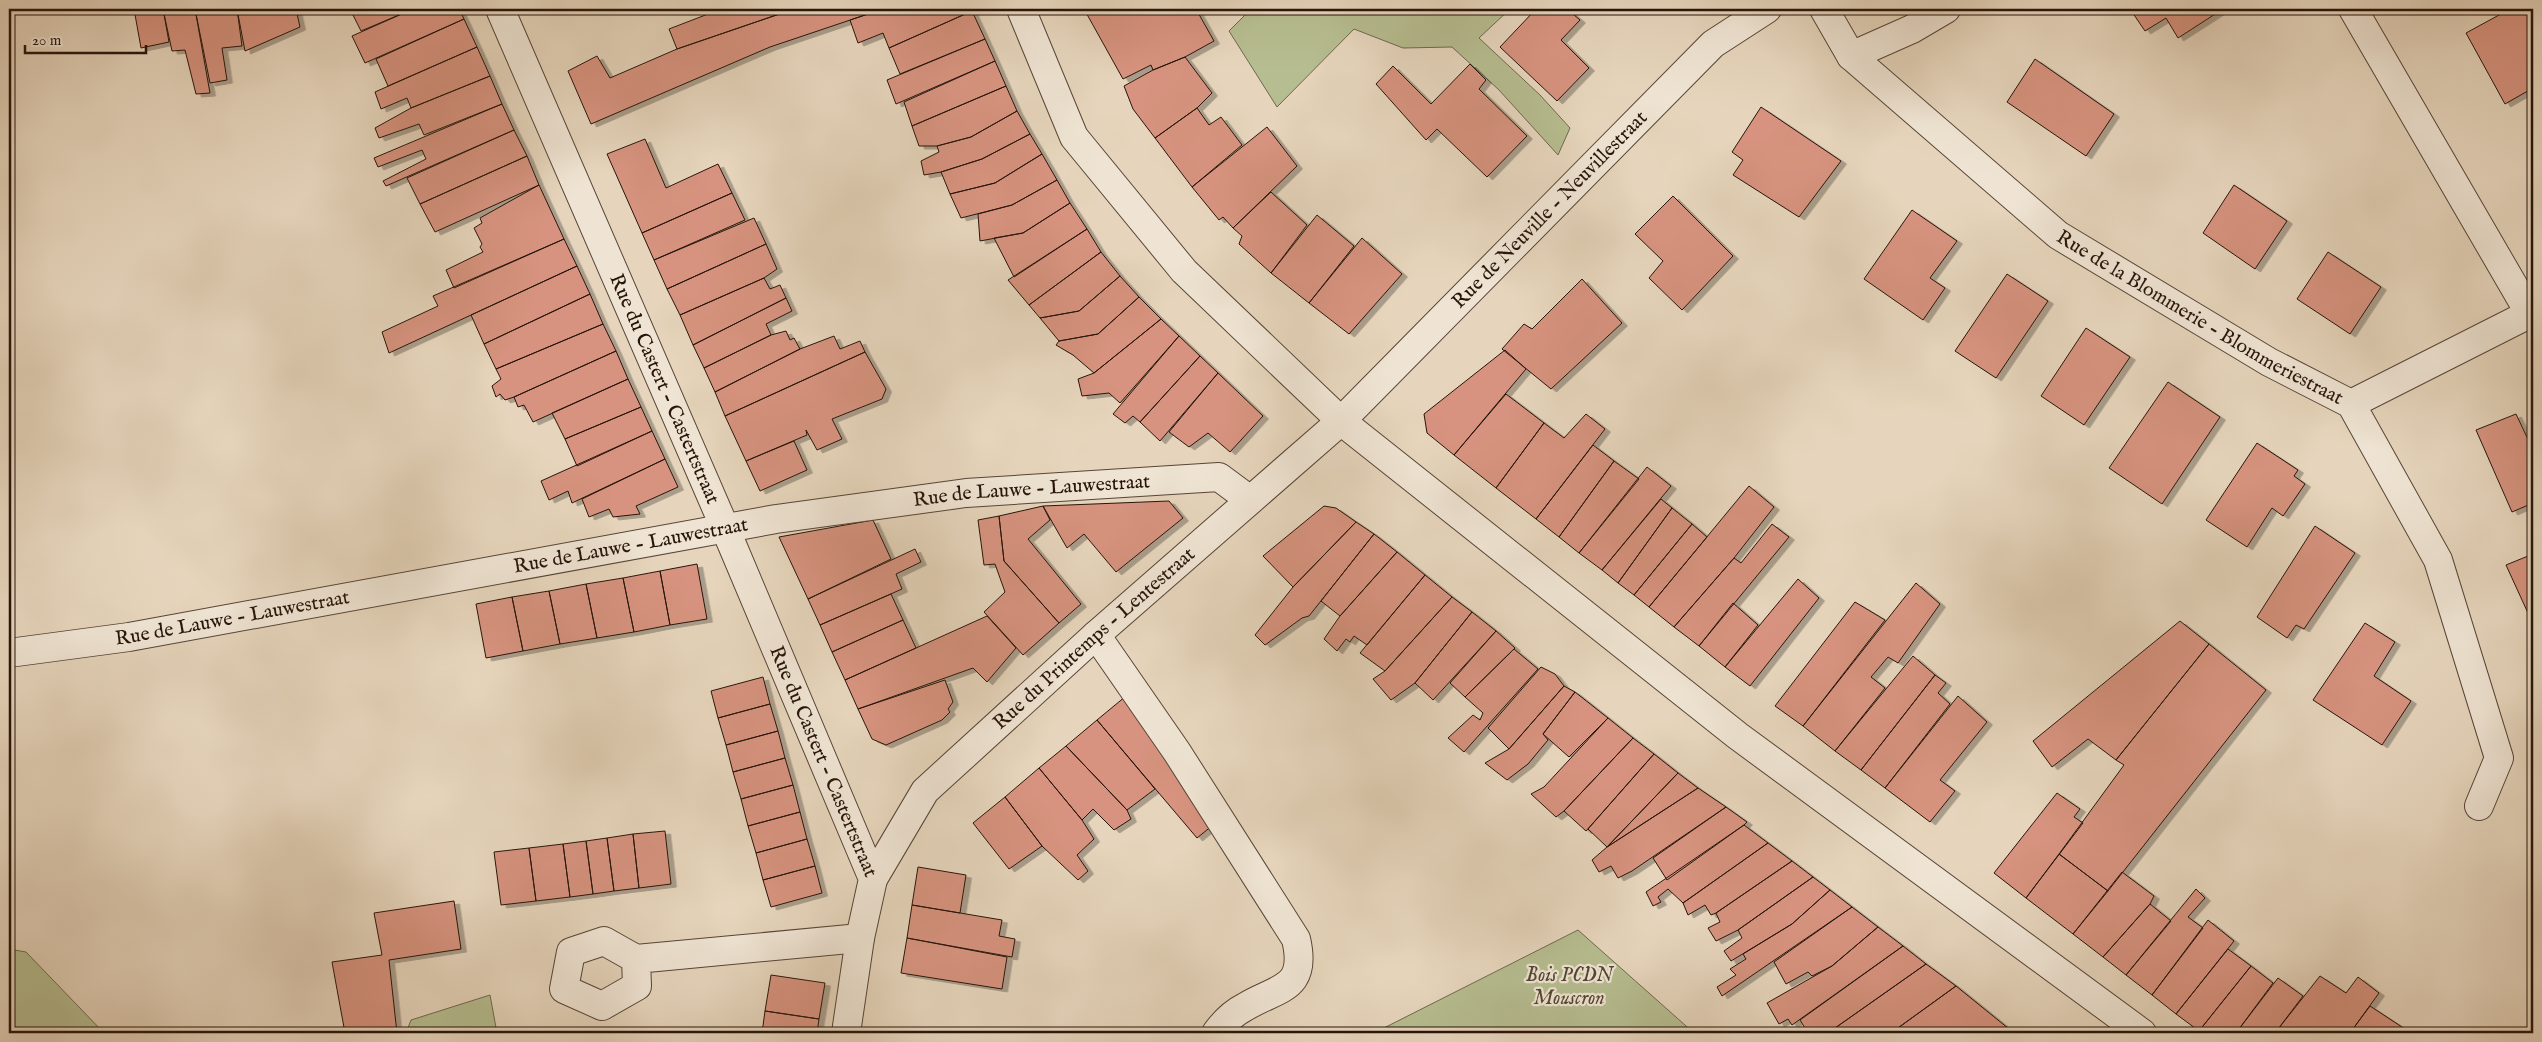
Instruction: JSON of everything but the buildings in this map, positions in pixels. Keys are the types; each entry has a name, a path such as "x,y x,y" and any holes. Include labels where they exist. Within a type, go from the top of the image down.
{"street":[{"name":"Rue du Castert - Castertstraat","path":"500,9 725,528 873,879 860,938 846,1033"},
{"path":"1021,9 1074,137 1184,271 1341,421 1738,736 2142,1033"},
{"name":"Rue de Neuville - Neuvillestraat","path":"1341,421 1713,44 1767,9"},
{"name":"Rue de la Blommerie - Blommeriestraat","path":"1824,9 1851,56 2058,236 2269,362 2351,404 2438,560 2499,758 2479,806"},
{"path":"1851,56 1912,29 1946,9"},
{"path":"2351,404 2532,313 2353,9"},
{"name":"Rue du Printemps - Lentestraat","path":"873,879 925,791 1096,635 1341,421"},
{"name":"Rue de Lauwe - Lauwestraat","path":"9,653 129,637 725,528 966,493 1219,477 1250,500"},
{"path":"1096,635 1177,752 1296,939 1301,957 1294,978 1281,991 1245,1006 1224,1022 1216,1033"},
{"path":"636,960 860,938"}],"green space":[{"path":"1251,9 1510,9 1479,38 1540,95 1570,128 1558,155 1499,90 1452,47 1403,48 1354,29 1277,107 1229,31"},
{"name":"Bois PCDN Mouscron","path":"1578,930 1694,1033 1374,1033"},
{"path":"9,949 26,952 104,1033 9,1033"},
{"path":"490,995 497,1033 406,1033 411,1020"}]}
